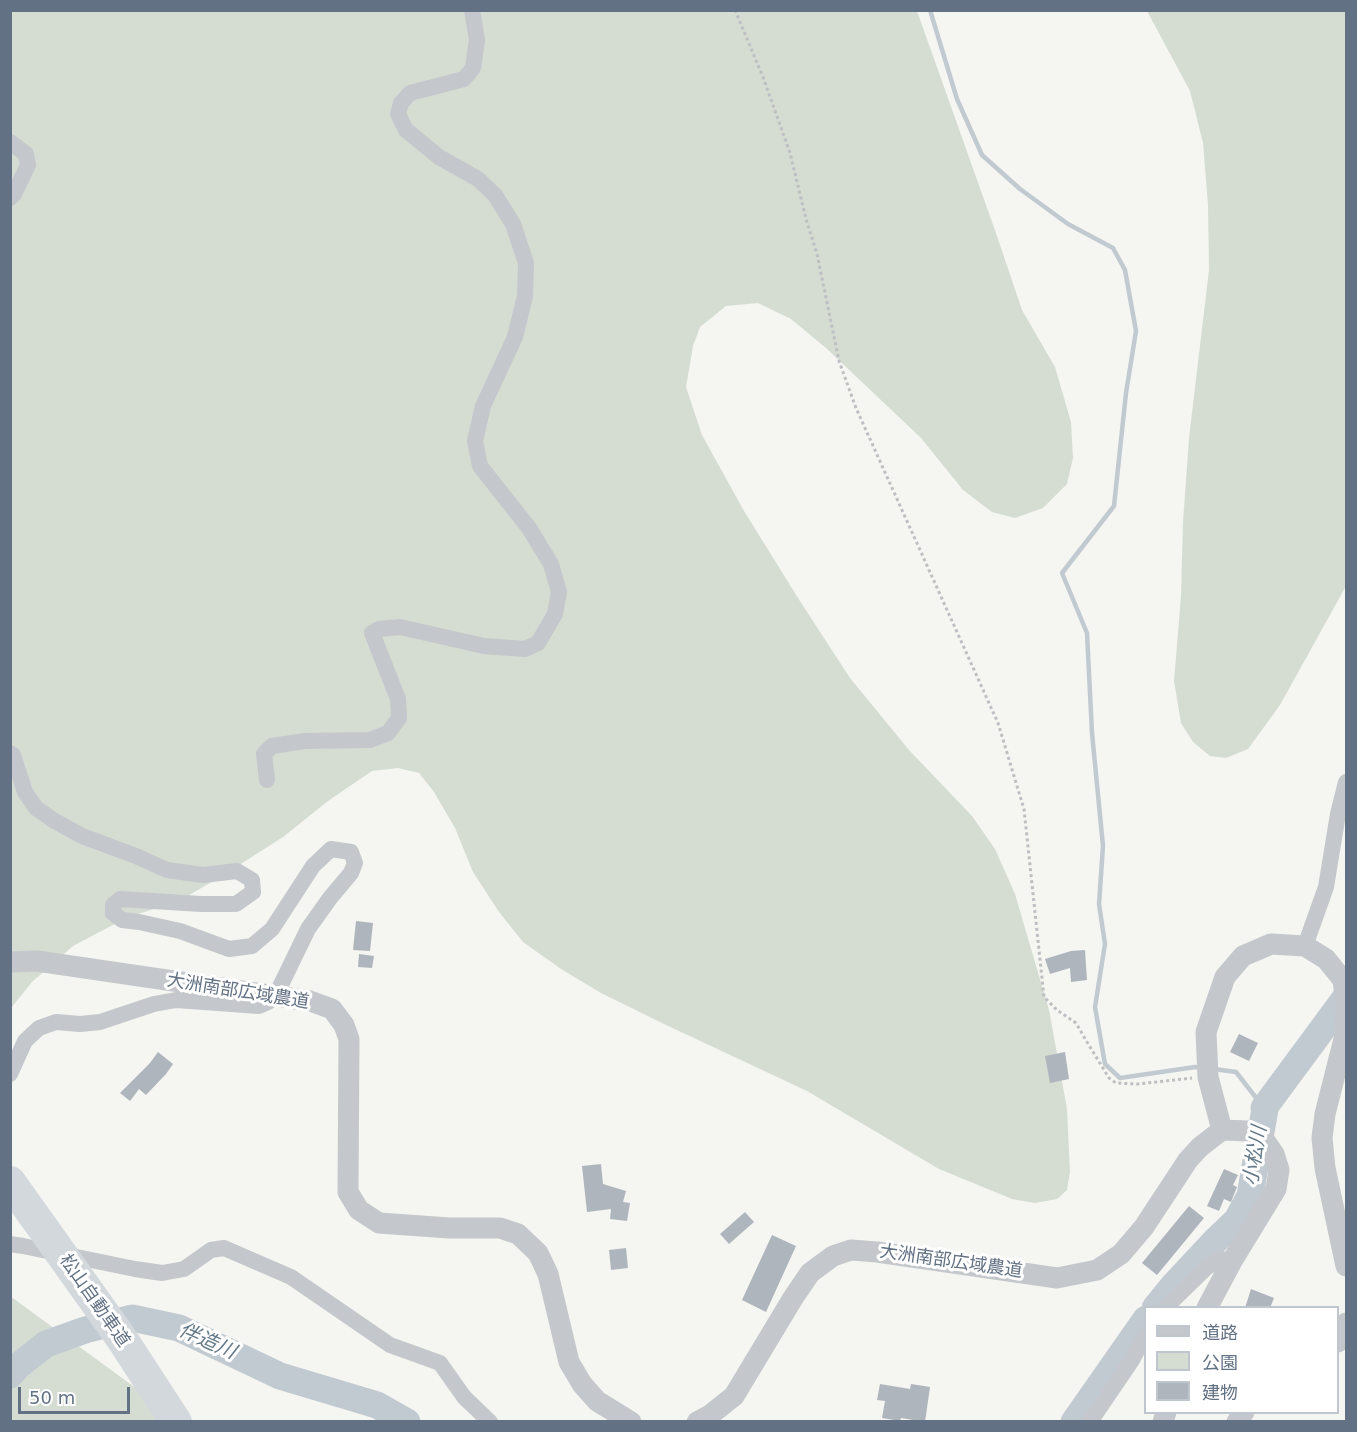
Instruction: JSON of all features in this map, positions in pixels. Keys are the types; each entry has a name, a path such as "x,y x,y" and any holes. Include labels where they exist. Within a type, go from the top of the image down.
{"highway":[{"name":"松山自動車道","path":"10,1182 122,1339 176,1422"},
{"path":"122,1339 186,1422"}],"street":[{"path":"267,780 264,754 272,746 305,741 370,740 388,733 399,718 398,699 372,633 379,629 400,627 484,646 525,649 538,643 555,614 559,592 551,564 529,528 480,466 475,441 483,406 516,337 525,296 526,263 513,224 495,195 478,179 439,157 406,130 398,114 401,103 410,93 464,79 473,68 477,40 472,10"},
{"path":"10,142 26,154 28,165 10,198"},
{"path":"10,753 13,755 25,792 36,808 82,836 167,870 202,875 237,871 252,880 253,892 236,904 120,899 113,905 113,913 122,920 180,931 229,949 252,946 272,929 313,866 331,849 351,852 355,863 351,873 308,929 275,997 268,1002 259,1006 176,1000 154,1004 100,1022 80,1024 56,1022 39,1028 25,1041 10,1074"},
{"path":"1305,946 1326,887 1338,814 1347,782"},
{"path":"1208,1306 1232,1261 1276,1189 1279,1170 1274,1154 1265,1142 1248,1131 1222,1130 1208,1077 1206,1032 1225,976 1243,956 1271,944 1305,946 1326,959 1343,980 1347,1004"},
{"name":"大洲南部広域農道","path":"10,962 37,961 310,1001 332,1009 344,1025 350,1039 348,1192 359,1210 379,1223 449,1228 500,1228 519,1234 538,1253 549,1274 569,1362 582,1384 597,1401 631,1422"},
{"path":"1347,1010 1345,1035 1325,1114 1322,1138 1325,1168 1347,1266"},
{"name":"大洲南部広域農道","path":"697,1422 734,1396 810,1273 833,1256 851,1250 877,1252 1057,1278 1097,1270 1120,1254 1144,1227 1188,1161 1200,1147 1222,1130"},
{"path":"10,1244 162,1273 184,1269 211,1250 224,1248 291,1277 390,1345 440,1363 464,1397 490,1422"},
{"path":"1167,1306 1207,1267 1221,1259 1232,1261"},
{"path":"1339,1340 1347,1323"},
{"path":"1090,1422 1132,1360 1144,1338"}],"path":[{"path":"735,10 763,77 790,153 817,254 839,361 856,408 998,723 1024,809 1044,997 1057,1010 1077,1023 1109,1078 1116,1083 1138,1084 1208,1077"}],"green space":[{"path":"11,11 917,11 1022,310 1055,367 1071,422 1073,458 1067,484 1043,508 1015,518 992,512 963,490 921,438 826,348 791,319 758,303 726,306 700,327 693,346 686,387 702,435 744,511 850,678 909,750 972,816 995,849 1015,894 1049,1010 1067,1109 1070,1172 1067,1190 1057,1199 1035,1203 1012,1199 939,1169 807,1091 601,993 561,969 523,942 499,912 473,872 455,828 434,792 419,773 398,768 372,771 328,801 283,837 177,902 128,917 73,946 32,982 11,1008"},
{"path":"1147,11 1346,11 1346,586 1280,705 1248,749 1226,758 1210,756 1193,742 1181,723 1174,681 1189,438 1209,270 1208,205 1203,143 1190,91"},
{"path":"10,1296 107,1367 181,1421 11,1421"}],"building":[{"path":"356,921 373,923 370,951 353,950"},
{"path":"1085,950 1087,980 1071,982 1070,968 1050,974 1045,959 1071,951"},
{"path":"359,954 374,956 372,968 358,967"},
{"path":"1239,1034 1258,1043 1249,1061 1230,1052"},
{"path":"158,1052 173,1064 146,1095 139,1089 130,1101 120,1093"},
{"path":"1065,1052 1069,1079 1050,1083 1045,1056"},
{"path":"601,1164 603,1184 626,1191 623,1202 630,1203 627,1221 610,1219 611,1209 587,1212 582,1166"},
{"path":"1224,1169 1238,1175 1233,1185 1237,1187 1231,1202 1224,1199 1219,1211 1207,1206"},
{"path":"1189,1206 1204,1218 1157,1275 1142,1263"},
{"path":"745,1212 754,1222 729,1244 720,1234"},
{"path":"772,1235 796,1246 766,1312 742,1300"},
{"path":"626,1248 628,1268 611,1270 609,1250"},
{"path":"1251,1289 1274,1298 1271,1306 1246,1306"},
{"path":"880,1384 910,1389 911,1384 930,1387 925,1422 882,1418 885,1401 877,1400"}],"waterway":[{"path":"930,10 957,99 982,155 1020,189 1068,224 1113,248 1125,270 1136,331 1126,393 1114,506 1062,573 1087,633 1092,733 1103,846 1099,904 1105,944 1095,1007 1105,1064 1120,1078 1195,1067 1202,1068"},
{"name":"小松川","path":"1157,1306 1237,1220 1250,1196 1264,1108 1346,997"},
{"path":"1214,1069 1236,1072 1264,1108"},
{"name":"伴造川","path":"10,1375 46,1344 85,1330 132,1318 179,1328 280,1376 377,1405 407,1422"},
{"name":"小松川","path":"1074,1422 1144,1322"}]}
